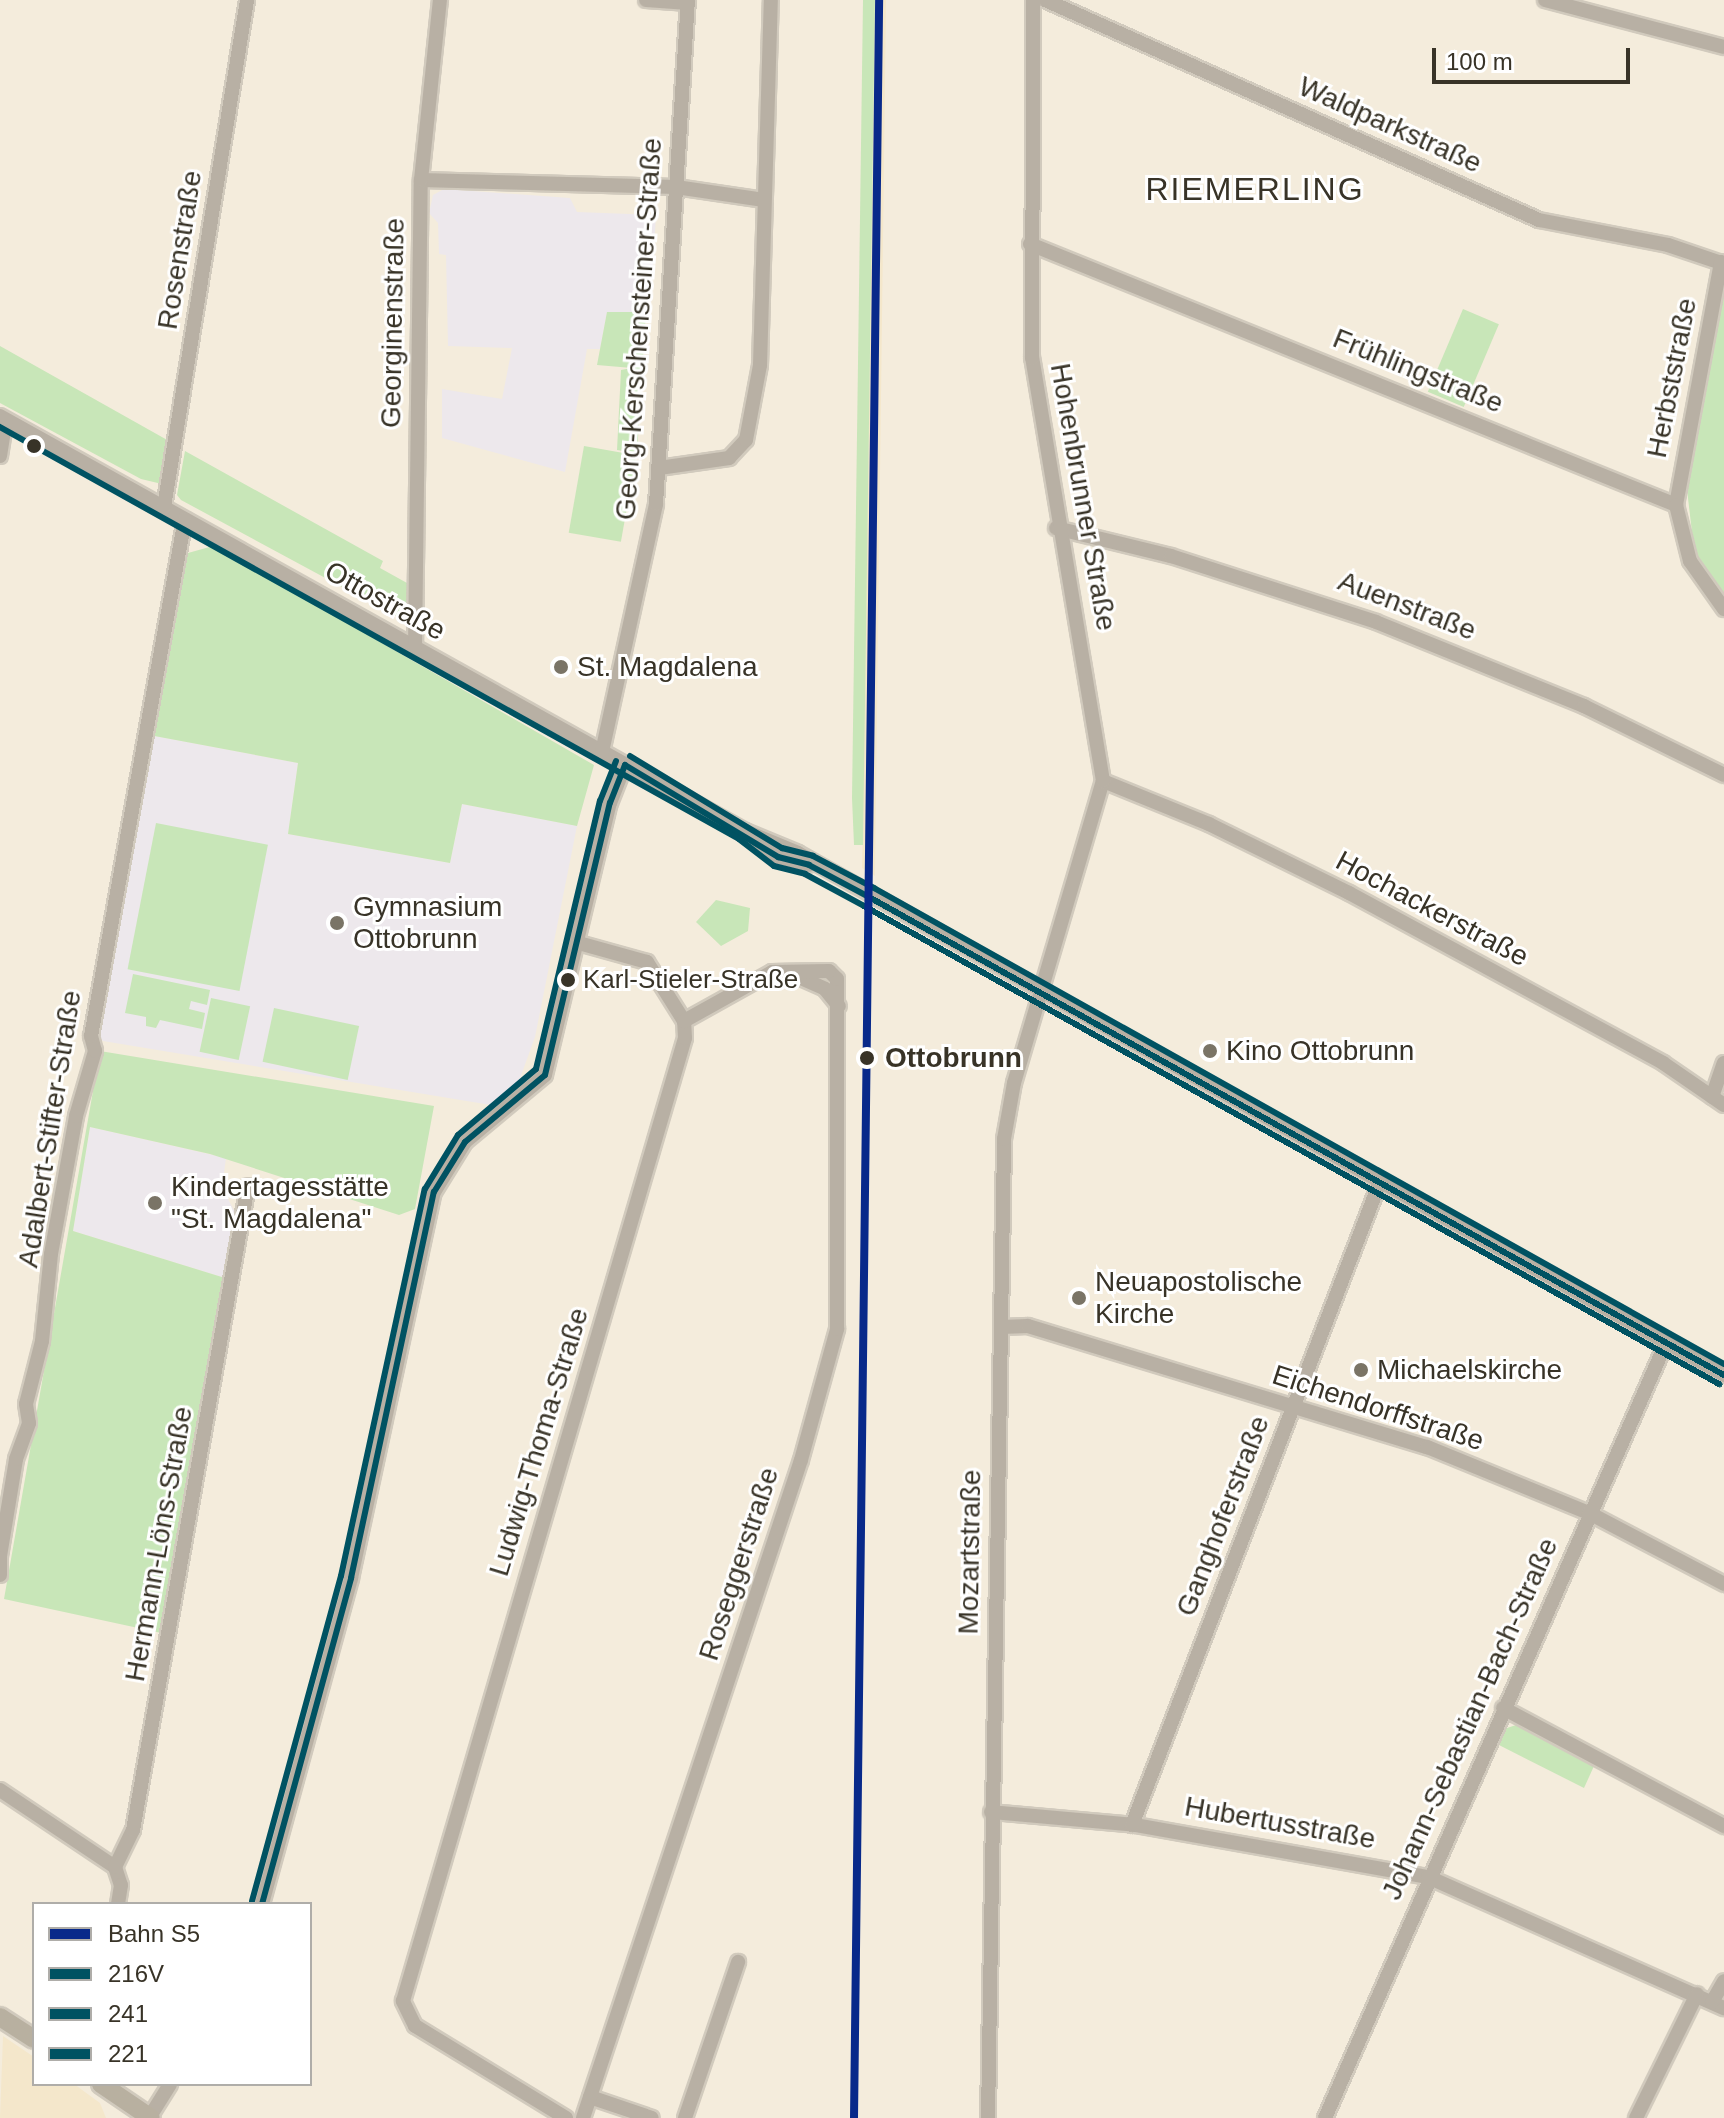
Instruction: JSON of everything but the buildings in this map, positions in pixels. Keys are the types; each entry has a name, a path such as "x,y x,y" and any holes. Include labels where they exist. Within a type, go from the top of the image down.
{"main road":[{"path":"0,2017 32,2038"},
{"path":"104,2086 150,2118"}],"street":[{"name":"Rosenstraße","path":"164,507 247,0"},
{"name":"Georginenstraße","path":"415,648 421,180 440,0"},
{"path":"646,0 688,1"},
{"path":"659,468 729,458 746,440 760,365 771,0"},
{"name":"Hohenbrunner Straße","path":"1033,0 1032,358 1056,528 1103,781 1040,992"},
{"name":"Waldparkstraße","path":"1045,0 1539,220 1668,245 1722,263"},
{"path":"1545,0 1724,47"},
{"name":"Georg-Kerschensteiner-Straße","path":"602,752 623,673 659,468 688,1"},
{"path":"421,180 676,187 764,200"},
{"name":"Frühlingstraße","path":"1030,244 1676,505"},
{"name":"Herbststraße","path":"1676,505 1722,263"},
{"name":"Ottostraße","path":"3,418 745,831 761,834 809,865 1724,1375"},
{"path":"0,456 3,418"},
{"path":"1676,505 1690,561 1724,609"},
{"name":"Adalbert-Stifter-Straße","path":"0,1575 0,1557 185,519"},
{"name":"Auenstraße","path":"1056,528 1171,556 1376,622 1584,706 1724,775"},
{"path":"263,1902 351,1578 434,1192 465,1142 514,1107 545,1075 610,803 625,765"},
{"name":"Hochackerstraße","path":"1103,781 1349,893 1663,1063 1718,1101"},
{"path":"579,943 647,962 684,1021"},
{"name":"Roseggerstraße","path":"583,2118 832,1362 841,1009 837,979 829,971 772,972 684,1021"},
{"name":"Mozartstraße","path":"988,2118 1004,1139 1040,992"},
{"name":"Ludwig-Thoma-Straße","path":"566,2118 415,2026 405,2013 405,1989 678,1063 684,1021"},
{"path":"1718,1101 1724,1063"},
{"name":"Ganghoferstraße","path":"1132,1825 1380,1182"},
{"name":"Hermann-Löns-Straße","path":"118,1902 121,1885 115,1867 129,1845 137,1806 248,1186"},
{"name":"Eichendorffstraße","path":"1001,1327 1028,1326 1427,1447 1589,1513 1724,1584"},
{"name":"Johann-Sebastian-Bach-Straße","path":"1325,2118 1428,1877 1666,1343"},
{"path":"1503,1708 1724,1826"},
{"path":"0,1790 115,1867"},
{"name":"Hubertusstraße","path":"991,1812 1132,1825 1428,1877 1718,2005"},
{"path":"685,2118 738,1962"},
{"path":"1718,2005 1724,1981"},
{"path":"1636,2118 1697,1994"},
{"path":"150,2118 169,2086"},
{"path":"590,2097 652,2118"}],"shaded area":[{"path":"875,0 886,0 875,876 862,868"},
{"path":"444,189 570,198 577,212 656,215 651,302 646,312 607,312 600,349 587,349 565,472 442,438 442,389 502,399 512,348 448,346 446,255 439,254 438,223 429,213 433,195"},
{"name":"Gymnasium Ottobrunn","path":"149,735 298,763 288,834 450,863 462,804 577,826 535,1037 519,1081 491,1105 103,1041 98,1036"},
{"name":"Kindertagesstätte \"St. Magdalena\"","path":"90,1127 226,1158 222,1188 236,1214 225,1278 73,1231"},
{"path":"3,2036 32,2056 32,2086 77,2086 100,2103 106,2118 0,2118"}],"green space":[{"path":"863,0 875,0 863,845 854,845 852,798"},
{"path":"1724,291 1724,598 1695,558 1686,481"},
{"path":"1463,309 1499,324 1464,407 1428,392"},
{"path":"607,312 646,312 637,453 617,450 621,370 632,368 597,365"},
{"path":"0,346 169,441 162,484 141,479 0,403"},
{"path":"584,446 636,455 621,542 569,533"},
{"path":"185,451 383,561 380,568 407,583 407,622 181,500 177,495"},
{"path":"213,546 594,765 577,826 462,804 450,863 288,834 298,763 149,735 179,567 188,553"},
{"path":"156,823 268,845 239,991 128,969"},
{"path":"716,900 750,908 748,931 721,946 696,922"},
{"path":"133,974 210,990 207,1005 191,1001 189,1009 205,1013 202,1029 160,1020 156,1028 146,1026 146,1017 125,1013"},
{"path":"211,998 250,1006 239,1060 200,1052"},
{"path":"274,1008 359,1026 348,1080 263,1062"},
{"path":"100,1051 434,1106 415,1209 399,1215 210,1154 90,1127 73,1231 225,1278 166,1634 4,1599"},
{"path":"1516,1725 1594,1766 1584,1788 1497,1744 1504,1729"}],"rail line":[{"name":"S5","path":"854,2118 879,0"}],"transit line":[{"name":"241","path":"0,427 739,839 774,866 805,874 864,906 1719,1384"},
{"name":"221","path":"630,756 782,848 813,856 874,888 1724,1364"},
{"name":"221","path":"252,1901 341,1576 425,1189 458,1135 536,1069 600,801 616,761"},
{"name":"216V","path":"625,765 778,857 809,865 869,897 1724,1375"},
{"name":"216V","path":"263,1902 351,1578 434,1192 465,1142 545,1075 610,803 625,765"}],"place":[{"name":"St. Magdalena","path":"561,667"},
{"name":"Gymnasium Ottobrunn","path":"337,923"},
{"name":"Karl-Stieler-Straße","path":"568,980"},
{"name":"Kino Ottobrunn","path":"1210,1051"},
{"name":"Ottobrunn","path":"867,1058"},
{"name":"Kindertagesstätte \"St. Magdalena\"","path":"155,1203"},
{"name":"Neuapostolische Kirche","path":"1079,1298"},
{"name":"Michaelskirche","path":"1361,1370"}],"district":[{"name":"RIEMERLING","path":"1255,189"}]}
